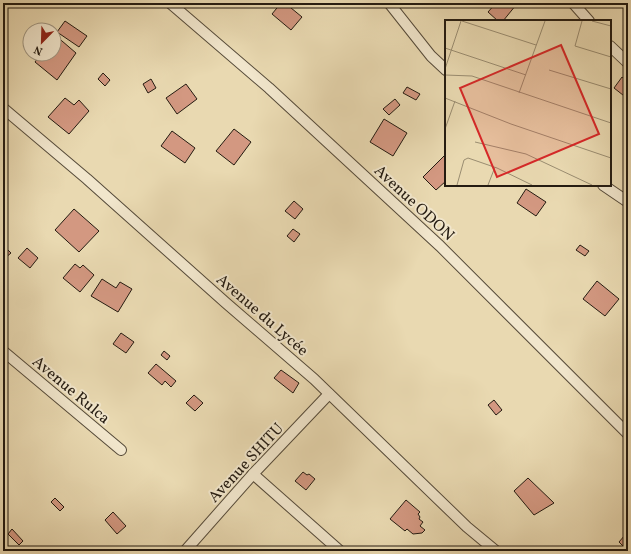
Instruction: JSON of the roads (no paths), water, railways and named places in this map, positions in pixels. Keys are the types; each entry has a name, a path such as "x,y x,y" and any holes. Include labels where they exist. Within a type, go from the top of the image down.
{"street":[{"name":"Avenue ODON","path":"170,3 269,88 440,246 628,434"},
{"path":"389,3 431,56 445,69"},
{"path":"574,3 588,20"},
{"path":"611,47 626,58"},
{"name":"Avenue du Lycée","path":"3,108 87,179 220,298 314,379 467,527 496,551"},
{"path":"604,186 628,202"},
{"name":"Avenue Rulca","path":"3,351 121,450"},
{"name":"Avenue SHITU","path":"185,551 253,474 329,394"},
{"path":"253,474 340,551"}]}
